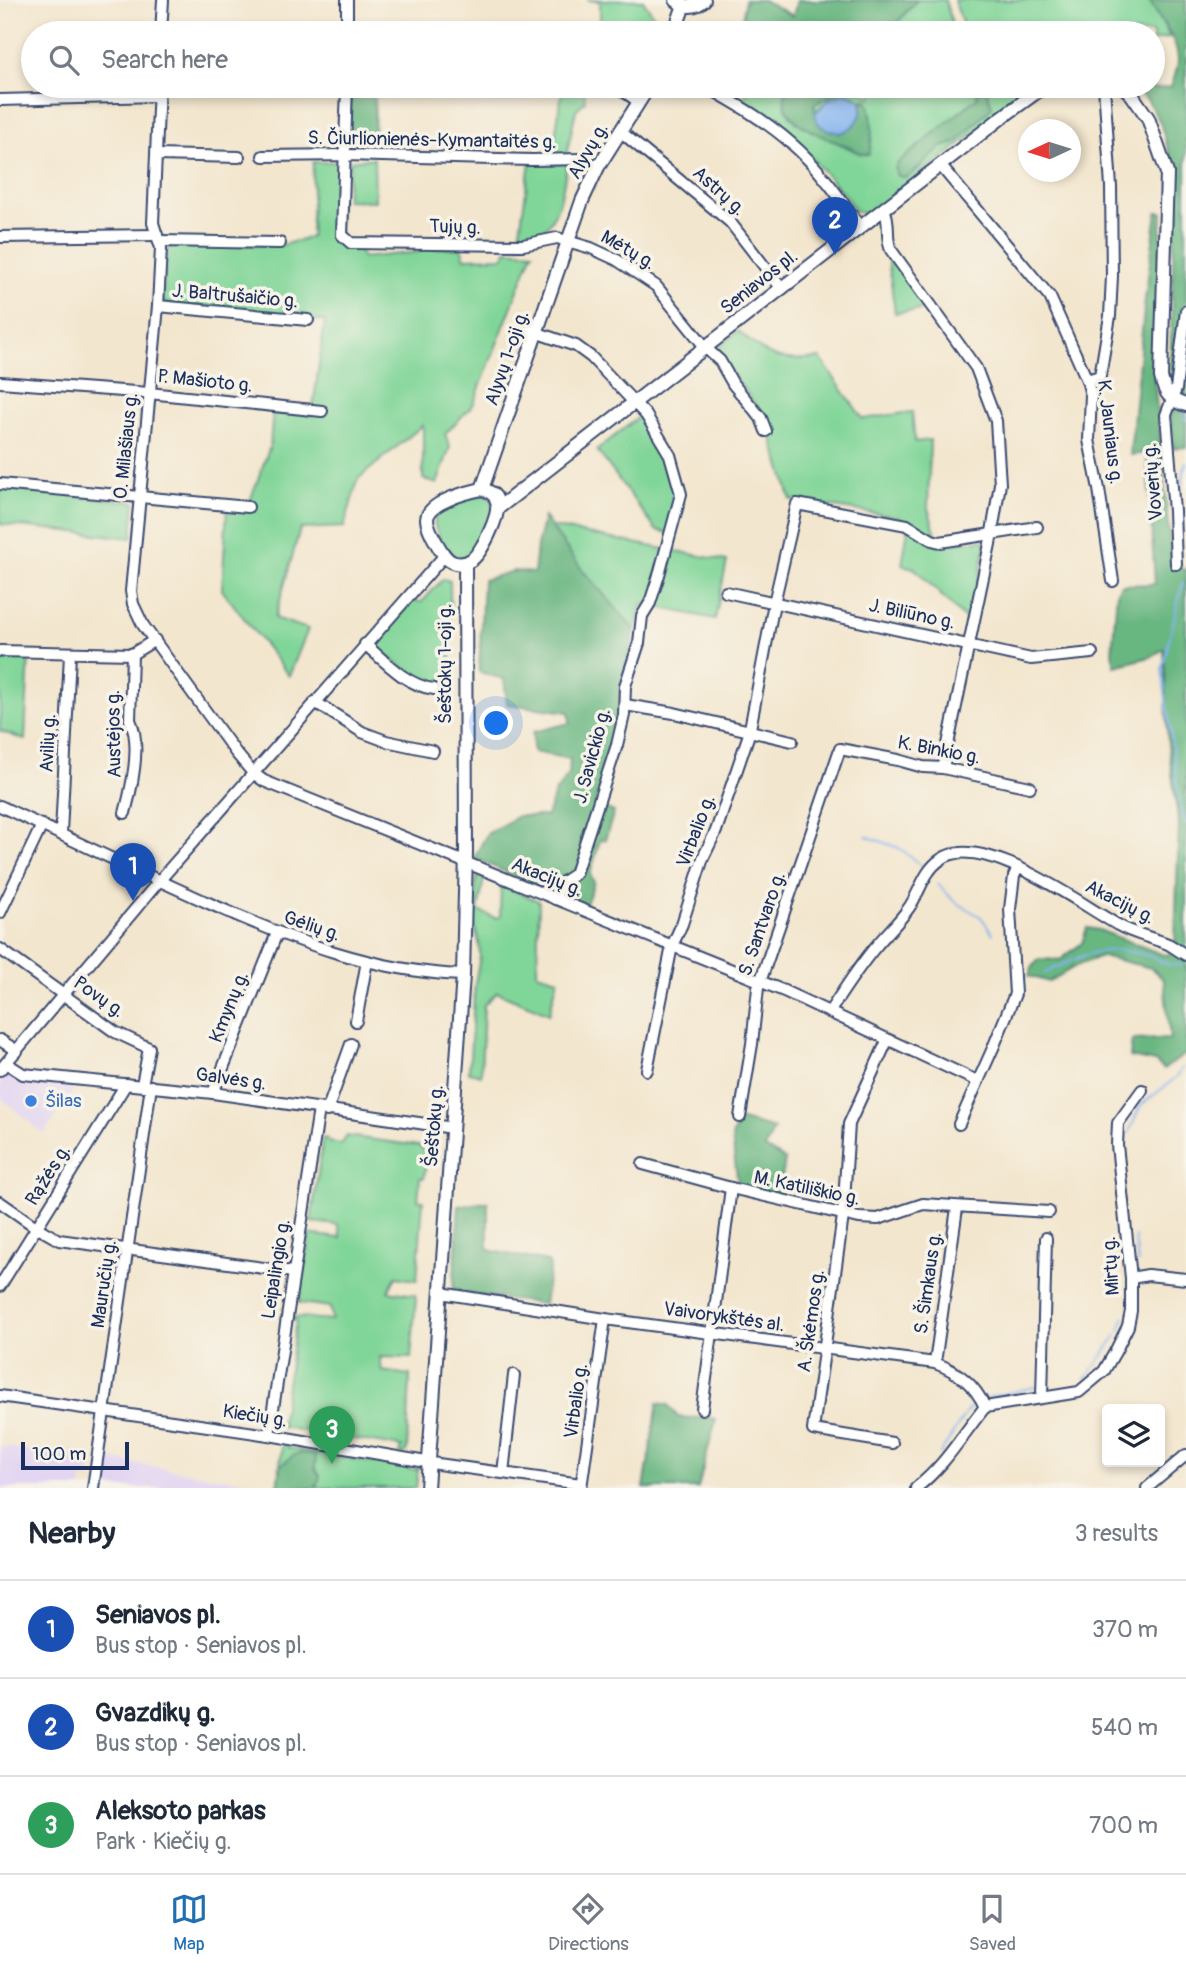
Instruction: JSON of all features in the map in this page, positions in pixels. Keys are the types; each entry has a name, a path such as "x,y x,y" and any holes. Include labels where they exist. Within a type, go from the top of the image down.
{"main road":[{"path":"676,21 680,2 694,6 704,0"},
{"name":"Alyvų g.","path":"568,240 598,167 642,98"},
{"name":"Seniavos pl.","path":"497,509 1029,98"},
{"path":"1133,98 1148,118 1167,173 1161,377 1163,389 1171,399 1186,405"},
{"name":"Alyvų 1-oji g.","path":"482,489 532,331 568,240"},
{"path":"482,489 495,497 497,509 479,552 471,560 457,563 444,556 428,524 429,512 440,503 482,489"},
{"name":"Šeštokų 1-oji g.","path":"464,766 465,563"},
{"name":"Šeštokų g.","path":"427,1488 463,975 466,863 464,766"}],"street":[{"path":"162,21 163,0"},
{"path":"347,0 347,21"},
{"path":"0,100 35,98"},
{"name":"O. Milašiaus g.","path":"159,98 153,223 158,238 158,306 131,591 133,604 143,625 253,773"},
{"path":"346,155 347,98"},
{"path":"633,98 639,102"},
{"path":"726,98 792,144 831,188 860,227"},
{"path":"1087,380 1100,376 1110,316 1111,187 1105,98"},
{"name":"Astrų g.","path":"620,131 730,222 782,289"},
{"path":"157,155 239,157"},
{"name":"Tujų g.","path":"346,155 342,235 351,243 483,246 523,245 557,238 568,240"},
{"name":"S. Čiurlionienės-Kymantaitės g.","path":"263,156 582,159 598,167"},
{"name":"K. Jauniaus g.","path":"940,165 1050,297 1087,380 1091,394 1089,440 1112,581"},
{"path":"884,209 889,222 888,238 891,250 976,368 995,413 1000,484 943,768"},
{"path":"0,237 158,238 280,243"},
{"name":"Mėtų g.","path":"568,240 617,260 656,286 706,348 720,361 733,384 761,418 766,431"},
{"name":"J. Baltrušaičio g.","path":"158,306 308,320"},
{"name":"Voverių g.","path":"1176,564 1166,415 1176,389 1186,311"},
{"name":"J. Savickio g.","path":"532,331 576,346 591,357 646,415 663,442 680,483 680,502 650,603 642,616 639,643 625,686 625,705 617,745 575,874 560,884 555,899"},
{"name":"P. Mašioto g.","path":"0,382 149,393 322,411"},
{"path":"0,484 247,507"},
{"path":"774,603 797,504 907,525 940,542 1037,527"},
{"path":"3,1067 159,881 444,556"},
{"name":"J. Biliūno g.","path":"726,593 1037,659 1093,653"},
{"name":"Virbalio g.","path":"647,1070 672,946 682,924 703,858 716,831 750,730 774,603"},
{"path":"0,651 132,654 155,640"},
{"path":"365,644 419,686 434,689"},
{"name":"Avilių g.","path":"61,833 70,654"},
{"name":"Austėjos g.","path":"125,813 134,782 134,728 130,720 132,654"},
{"path":"315,702 362,732 386,741 433,751"},
{"path":"625,705 792,741"},
{"name":"K. Binkio g.","path":"840,749 1030,787"},
{"name":"S. Santvaro g.","path":"740,1117 761,981 840,749"},
{"name":"Akacijų g.","path":"253,773 264,782 761,981 977,1081"},
{"name":"Gėlių g.","path":"0,806 277,933 367,961 463,975"},
{"path":"0,913 42,825"},
{"name":"Akacijų g.","path":"830,1011 863,962 910,907 928,870 954,852 984,853 1018,868 1120,927 1169,945 1186,955"},
{"path":"958,1124 1015,994 1010,909 1014,876 1018,868"},
{"name":"Kmynų g.","path":"214,1093 277,933"},
{"name":"Povų g.","path":"0,949 115,1031 149,1048 146,1085"},
{"path":"356,1021 367,961"},
{"path":"0,1040 17,1051"},
{"path":"843,1216 849,1124 887,1041"},
{"name":"Leipalingio g.","path":"269,1435 293,1272 323,1110 351,1044"},
{"name":"Galvės g.","path":"3,1067 23,1074 214,1093 453,1128"},
{"name":"Rąžės g.","path":"0,1286 126,1084"},
{"name":"Mauručių g.","path":"93,1488 146,1085"},
{"name":"Mirtų g.","path":"985,1407 1079,1392 1104,1371 1128,1326 1132,1278 1117,1139 1118,1123 1142,1090"},
{"name":"M. Katiliškio g.","path":"643,1164 843,1216 877,1219 923,1204 1049,1212"},
{"path":"702,1409 731,1188"},
{"path":"0,1202 59,1240 293,1272"},
{"name":"S. Šimkaus g.","path":"935,1363 957,1208"},
{"name":"A. Škėmos g.","path":"843,1216 813,1430 892,1443"},
{"path":"1042,1397 1046,1238"},
{"path":"1132,1278 1148,1275 1186,1279"},
{"name":"Vaivorykštės al.","path":"441,1293 605,1319 935,1363 960,1374 978,1392 985,1407"},
{"name":"Virbalio g.","path":"581,1486 605,1319"},
{"path":"503,1473 514,1375"},
{"name":"Kiečių g.","path":"0,1396 269,1435 581,1486"},
{"path":"916,1488 948,1459 985,1407"},
{"path":"1147,1488 1186,1455"}],"shaded area":[{"path":"8,1071 78,1083 44,1134 0,1097 0,1079"},
{"path":"0,1446 92,1460 88,1480 82,1479 81,1488 0,1488"},
{"path":"101,1458 277,1487 97,1488"}],"green space":[{"path":"587,0 643,0 655,21 600,21 600,1"},
{"path":"745,0 763,0 793,16 797,0 917,0 899,21 742,21"},
{"path":"917,0 945,0 951,21 899,21"},
{"path":"954,0 1149,0 1161,21 962,21"},
{"path":"1149,0 1186,0 1186,397 1176,389 1170,369 1175,196 1171,159 1160,122 1145,98 1165,98 1165,88 1171,87 1177,67 1175,45 1165,21 1162,21"},
{"path":"350,98 375,98 374,152 351,150"},
{"path":"561,98 585,98 576,110 566,156 552,156"},
{"path":"744,98 786,98 790,116 796,122 861,154 870,148 870,110 865,100 857,98 977,98 898,163 914,173 941,147 956,143 992,105 989,98 1020,98 871,213 864,214 854,210 843,193 806,152 742,101"},
{"path":"785,98 826,98 814,104 817,122 822,127 840,133 862,106 861,101 868,101 872,128 869,155 815,133 793,118 786,108"},
{"path":"826,98 848,98 819,108 815,113 814,104"},
{"path":"977,98 989,98 992,106 956,143 941,147 907,178 898,176 895,169 898,163"},
{"path":"374,158 375,201 346,200 350,161"},
{"path":"313,162 341,162 338,237 342,245 359,247 362,258 418,252 421,247 461,248 465,258 504,257 506,250 533,252 473,405 445,434 450,447 437,484 423,479 423,425 358,479 344,527 300,529 275,618 308,629 289,676 222,590 227,508 250,501 270,446 273,409 312,415 325,321 166,304 162,300 167,250 174,245 282,245 311,237"},
{"path":"530,162 567,164 559,202 552,220 539,235 518,245"},
{"path":"1157,212 1162,212 1154,377 1172,564 1186,570 1186,1054 1164,1069 1155,1062 1130,1057 1132,1040 1170,1039 1164,980 1151,968 1101,956 1076,966 1049,982 1029,976 1039,959 1060,960 1082,943 1087,928 1164,955 1170,954 1175,941 1179,825 1168,744 1164,649 1150,657 1115,666 1112,653 1117,592 1121,585 1155,584 1147,453 1130,455 1145,299"},
{"path":"891,257 930,309 895,313 888,259"},
{"path":"738,331 767,353 783,359 820,358 863,419 912,412 915,442 930,440 928,508 939,544 984,540 986,544 969,623 914,568 902,565 909,523 898,517 791,500 766,419 715,350"},
{"path":"1174,410 1186,411 1186,447 1173,448 1170,415"},
{"path":"640,416 664,453 677,484 678,495 669,533 656,530 597,450"},
{"path":"0,487 135,502 132,538 0,524"},
{"path":"484,494 491,499 493,513 471,556 456,558 444,546 439,536 436,514 456,500"},
{"path":"544,517 583,571 635,630 620,692 618,723 595,804 614,812 605,840 600,840 590,875 594,882 585,907 474,858 487,834 518,816 547,816 555,793 569,774 570,759 533,752 533,732 570,723 569,712 507,704 504,679 479,672 483,580 514,571 534,573"},
{"path":"551,527 727,561 715,619 642,604 635,630 583,571"},
{"path":"443,579 450,581 451,683 424,682 372,645 411,601 422,602"},
{"path":"0,655 29,655 25,740 0,731"},
{"path":"477,877 484,878 478,911 495,918 500,917 501,885 539,901 537,973 558,979 549,1014 497,992 484,1005 481,1075 469,1072 475,983 480,957 479,942 472,919"},
{"path":"738,1119 774,1129 765,1148 785,1160 779,1196 738,1186 732,1137"},
{"path":"346,1136 419,1146 426,1156 418,1200 423,1201 417,1280 396,1277 388,1291 415,1295 411,1358 380,1357 382,1371 410,1375 407,1450 404,1454 400,1454 402,1447 281,1427 296,1321 290,1319 332,1320 330,1307 299,1303 309,1239 302,1237 306,1234 341,1238 338,1225 311,1222 323,1138 328,1139 328,1142 342,1144"},
{"path":"488,1202 488,1248 548,1262 550,1266 544,1304 453,1292 459,1206"},
{"path":"658,1403 668,1405 678,1417 716,1419 698,1488 644,1488"},
{"path":"283,1440 289,1441 288,1448 416,1470 419,1463 416,1488 277,1488"},
{"path":"294,1455 316,1455 315,1468 320,1476 316,1488 277,1488 280,1466"}],"water":[{"path":"857,98 861,101 862,107 858,121 840,133 823,127 817,122 815,113 828,100"}],"waterway":[{"path":"1183,412 1186,420"},
{"path":"1180,491 1186,462"},
{"path":"1183,582 1162,669 1181,811 1186,824"},
{"path":"866,836 899,848 922,866"},
{"path":"938,884 954,901 981,917 993,934"},
{"path":"1045,973 1082,956 1118,950 1151,957 1167,964 1182,965"},
{"path":"1129,1133 1140,1106 1178,1076 1182,1068"},
{"path":"1135,1237 1138,1263"},
{"path":"1120,1330 1125,1316"},
{"path":"1086,1379 1117,1335"},
{"path":"988,1397 1036,1387"},
{"path":"940,1454 967,1411 977,1402"}],"place":[{"name":"Gvazdikų g.","path":"835,255"},
{"name":"Seniavos pl.","path":"133,901"},
{"name":"Šilas","path":"31,1101"},
{"name":"Aleksoto parkas","path":"332,1464"}]}
